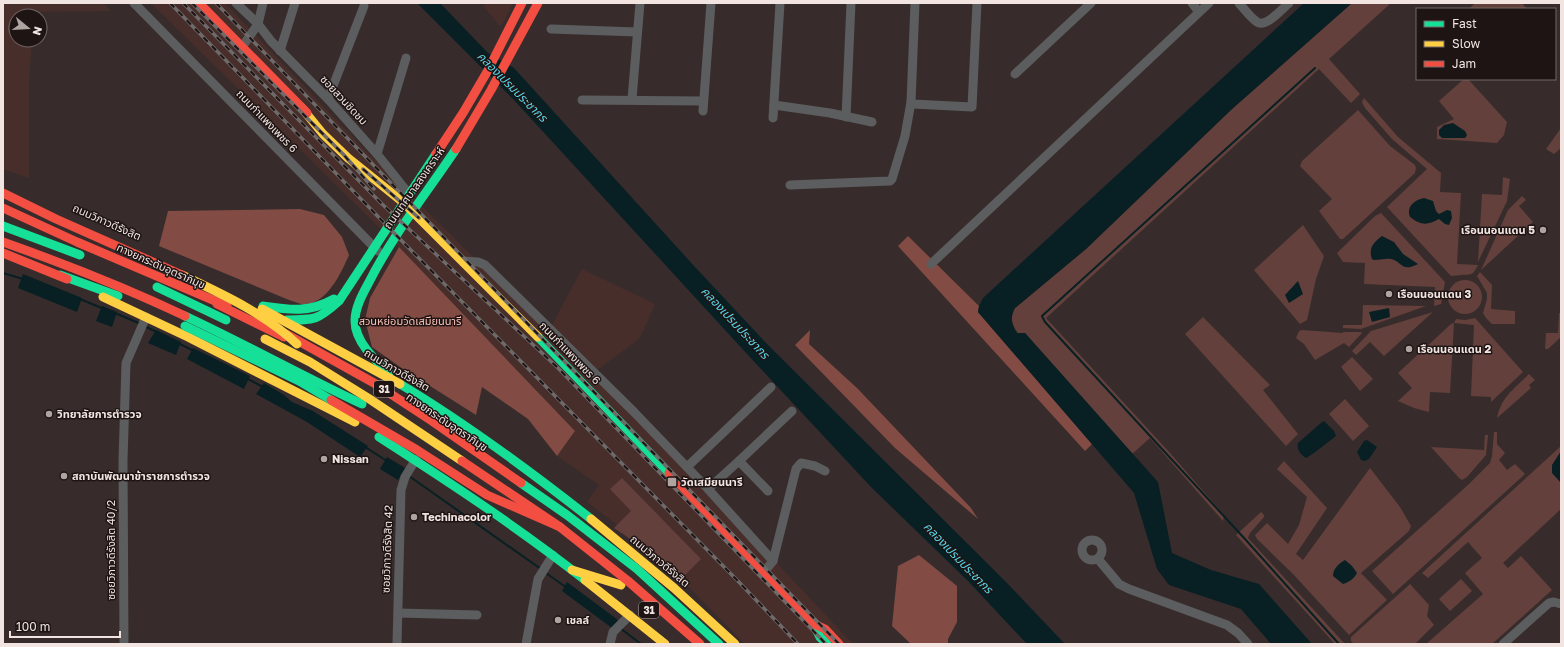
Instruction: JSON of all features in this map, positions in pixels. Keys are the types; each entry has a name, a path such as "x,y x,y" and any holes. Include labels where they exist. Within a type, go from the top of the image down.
{"main road":[{"name":"ถนนกำแพงเพชร 6","path":"199,3 301,107 323,134 348,158 407,198 413,211 622,424 814,624 825,630 839,644"},
{"name":"ถนนเทศบาลสงเคราะห์","path":"283,320 303,321 324,314 338,301 463,113 487,72 522,3"},
{"name":"ถนนเทศบาลสงเคราะห์","path":"400,384 377,362 356,330 355,320 362,296 383,255 475,118 538,3"},
{"name":"ถนนวิภาวดีรังสิต","path":"3,185 34,204 177,266 256,305 400,384 470,429 556,493 652,569 700,610 735,644"},
{"path":"3,193 56,220 139,255 200,283 276,324 297,344"},
{"name":"31","path":"3,198 34,204"},
{"name":"ถนนวิภาวดีรังสิต","path":"3,208 76,242 261,321 374,383 439,426 584,528 638,569 719,644"},
{"name":"ทางยกระดับอุตราภิมุข","path":"3,215 52,233 194,293 297,344 373,387 432,425 566,518 637,572 711,644"},
{"path":"3,226 87,258"},
{"name":"31","path":"3,242 68,265 150,299 239,341 363,405 556,534 621,585 687,644"},
{"name":"31","path":"3,253 60,275 144,320 188,337 353,421 416,459 553,555 665,644"},
{"path":"60,275 120,297 185,326 305,385 417,450 486,495 560,527"},
{"name":"ทางยกระดับอุตราภิมุข","path":"146,282 235,324"},
{"path":"256,305 293,310 318,308 333,299 352,282"},
{"name":"ทางยกระดับอุตราภิมุข","path":"255,334 310,362 368,398 560,527 628,581 700,644"},
{"path":"326,387 353,421"},
{"path":"572,570 621,585"},
{"name":"ถนนกำแพงเพชร 6","path":"814,624 820,637 827,644"}],"street":[{"name":"ถนนกำแพงเพชร 6","path":"134,3 374,248 383,255"},
{"name":"ซอยสวนชิดชม","path":"236,3 258,24 280,51 328,99 378,154 407,198"},
{"path":"242,47 258,24 263,3"},
{"path":"280,51 295,3"},
{"path":"632,99 640,3"},
{"path":"703,111 711,3"},
{"path":"773,118 780,3"},
{"path":"846,117 851,3"},
{"path":"790,184 890,181 892,179 906,129 911,102 915,3"},
{"path":"911,102 913,104 972,107 976,3"},
{"path":"1015,74 1091,3"},
{"path":"1192,3 1199,12"},
{"path":"930,264 1209,3"},
{"path":"1239,3 1258,22 1262,23 1267,22 1289,3"},
{"path":"328,99 364,6"},
{"path":"551,29 637,32"},
{"path":"378,154 406,58"},
{"path":"582,100 632,99 703,101"},
{"path":"774,105 872,122"},
{"path":"463,261 478,262 484,265 687,466 773,561"},
{"name":"ซอยวิภาวดีรังสิต 40/2","path":"124,644 123,460 126,363 144,320"},
{"path":"687,466 771,387"},
{"path":"708,489 792,411"},
{"name":"ซอยวิภาวดีรังสิต 42","path":"397,644 401,490 406,475 416,459"},
{"path":"739,461 768,491"},
{"path":"764,572 773,561 796,468 801,463 806,463 825,471"},
{"path":"526,644 540,575 553,555"},
{"path":"1098,559 1119,584 1227,626 1238,633 1248,644"},
{"path":"1503,644 1549,603 1554,602 1561,604"},
{"path":"398,613 477,615"},
{"path":"610,644 614,631 630,615"}],"shaded area":[{"path":"3,3 104,3 111,11 48,12 48,8 8,8 8,48 31,48 29,79 29,178 3,169"},
{"path":"151,3 225,3 366,151 694,475 853,644 745,644 657,555 587,502 599,485 557,456 575,431 399,247"},
{"path":"486,3 513,3 502,25 499,25 484,7"},
{"path":"1352,3 1391,3 1329,59 1360,94 1351,103 1319,69 1046,318 1170,453 1224,515 1223,521 1150,438 1132,454 1025,333 1018,333 1013,324 1012,314 1015,308 1086,249 1232,109"},
{"path":"1475,3 1522,3 1526,8 1470,8"},
{"path":"1463,80 1469,80 1507,122 1504,135 1497,143 1437,139 1437,127 1454,119 1439,101"},
{"path":"1364,98 1398,137 1441,173 1440,192 1461,193 1457,264 1478,265 1472,274 1451,276 1387,207 1427,169 1392,139 1365,108 1362,102"},
{"path":"1358,110 1390,146 1415,165 1416,168 1415,173 1343,239 1340,239 1319,211 1332,199 1300,166 1302,161"},
{"path":"1561,128 1561,148 1554,154 1546,149"},
{"path":"1503,177 1510,179 1507,201 1478,262 1482,194 1502,195"},
{"path":"1522,196 1526,200 1519,206 1533,222 1481,270 1508,210"},
{"path":"1381,213 1445,282 1441,304 1434,306 1435,287 1364,284 1365,263 1343,262 1337,253 1375,216"},
{"path":"1303,225 1324,256 1316,279 1307,320 1300,324 1254,270"},
{"path":"582,269 655,304 640,338 596,371 552,325"},
{"path":"1480,272 1492,285 1491,309 1515,311 1515,324 1492,324 1486,318 1483,313 1487,293 1477,276"},
{"path":"1462,280 1468,280 1477,285 1481,291 1481,303 1477,309 1468,314 1462,314 1453,309 1448,300 1448,294 1453,285"},
{"path":"1363,305 1426,306 1361,329 1343,328 1343,325 1362,325"},
{"path":"1433,312 1384,356 1370,342 1356,355 1352,351 1371,331"},
{"path":"1559,313 1561,313 1561,337 1548,349 1545,349 1546,333 1558,333"},
{"path":"1203,317 1270,385 1263,390 1298,434 1286,446 1185,334"},
{"path":"1475,318 1523,372 1491,402 1491,397 1471,396 1474,325 1454,323 1456,319 1465,320"},
{"path":"1454,323 1450,393 1430,392 1429,412 1414,408 1398,401 1412,388 1398,373 1451,324"},
{"path":"1299,331 1362,333 1349,347 1344,343 1315,360 1304,344 1296,338"},
{"path":"1352,357 1373,379 1360,391 1341,367"},
{"path":"1529,374 1535,380 1529,385 1531,388 1497,418 1505,399"},
{"path":"1345,399 1369,426 1353,441 1329,414"},
{"path":"1494,432 1497,432 1497,444 1505,453 1499,460 1507,470 1515,464 1525,474 1393,594 1372,571 1469,484 1490,463"},
{"path":"1485,435 1488,435 1486,455 1467,477 1462,480 1431,447 1484,450"},
{"path":"1561,446 1561,509 1503,563 1508,568 1521,556 1552,590 1492,644 1426,644 1483,594 1465,573 1482,558 1468,542 1428,578 1422,573"},
{"path":"1284,461 1327,508 1296,554 1303,560 1370,468 1400,507 1411,526 1409,531 1361,573 1387,600 1349,635 1293,574 1257,539 1255,535 1267,523 1288,544 1299,525 1307,497 1277,469"},
{"path":"622,478 701,559 679,581 626,536 614,528 631,511 610,489"},
{"path":"1261,512 1264,517 1250,533 1248,538 1345,644 1335,644 1236,535"},
{"path":"1461,579 1472,591 1450,611 1439,599"},
{"path":"1410,584 1429,605 1427,616 1434,625 1415,644 1354,644 1351,641 1351,637"}],"green space":[{"path":"300,209 324,215 342,237 349,255 342,271 325,295 310,303 301,304 289,300 159,246 168,211"},
{"path":"908,236 979,306 978,312 1092,444 1085,451 898,246"},
{"name":"สวนหย่อมวัดเสมียนนารี","path":"399,247 575,431 557,456 528,419 482,387 476,415 400,367 372,347 365,320 370,298"},
{"path":"810,330 809,344 858,389 971,508 978,519 895,448 795,345"},
{"path":"919,555 957,586 957,622 948,639 948,644 911,644 892,626 898,566"}],"water":[{"name":"คลองเปรมประชากร","path":"417,3 440,3 488,53 514,68 767,344 1006,582 1065,644 1027,644 968,581 871,487 514,100"},
{"path":"1304,3 1352,3 1232,109 1086,249 1015,308 1012,314 1012,324 1017,333 1025,333 1158,482 1172,553 1211,570 1259,584 1312,644 1271,644 1241,609 1169,585 1157,569 1134,493 978,312 983,298"},
{"path":"1453,123 1465,131 1467,135 1465,138 1442,138 1439,135 1439,130 1444,125"},
{"path":"1424,198 1433,201 1436,211 1439,214 1447,210 1451,211 1452,218 1449,225 1445,224 1439,219 1424,224 1410,217 1409,210 1412,204 1417,200"},
{"path":"1382,236 1394,242 1403,254 1418,264 1405,267 1391,259 1372,259 1371,248"},
{"path":"23,274 82,298 77,312 18,288"},
{"path":"1298,281 1303,294 1289,303 1285,295"},
{"path":"102,306 117,312 112,327 96,321"},
{"path":"1389,308 1390,317 1372,322 1369,312"},
{"path":"156,330 181,342 176,355 148,343"},
{"path":"193,348 250,376 244,389 187,359"},
{"path":"264,383 284,395 292,402 313,411 368,446 360,457 307,422 256,394"},
{"path":"1324,421 1334,431 1336,436 1306,458 1299,452 1298,443"},
{"path":"1367,440 1377,447 1369,459 1365,461 1361,460 1357,452 1364,441"},
{"path":"1561,451 1561,483 1552,473 1552,465"},
{"path":"387,457 405,468 398,480 380,469"},
{"path":"1345,560 1357,573 1351,580 1343,584 1333,576 1336,567"},
{"path":"567,582 618,620 612,628 562,591"}],"waterway":[{"path":"1315,68 1042,316 1045,322 1245,539 1339,644"},
{"path":"3,273 23,279"},
{"path":"80,299 104,309"},
{"path":"115,313 141,324"},
{"path":"144,326 157,332"},
{"path":"180,344 192,350"},
{"path":"248,379 263,387"},
{"path":"365,447 387,461"},
{"path":"409,476 541,569"},
{"path":"546,573 567,588"},
{"path":"620,628 641,644"}],"railway":[{"path":"170,3 396,235 736,579 798,644"},
{"path":"183,3 382,204 557,367 826,644"},
{"path":"192,3 343,154 374,189"},
{"path":"216,3 839,644"},
{"path":"363,169 419,218"}],"traffic: fast":[{"path":"389,373 362,343 356,329 355,316 361,297 377,266 456,149"},
{"path":"287,320 316,318 339,301 436,154"},
{"path":"3,226 80,255"},
{"path":"60,275 118,296"},
{"path":"157,287 226,320"},
{"path":"263,306 282,309 299,309 316,307 334,299"},
{"path":"185,316 362,404"},
{"path":"185,326 299,381 331,400"},
{"path":"538,337 669,473"},
{"path":"400,384 450,415 498,448 591,519"},
{"path":"379,437 484,506 585,580"},
{"path":"521,483 567,515 637,569 719,644"},
{"path":"814,624 820,637 827,644"}],"traffic: slow":[{"path":"301,107 323,134 348,158 404,203 538,337"},
{"path":"182,275 242,305 271,323 297,344"},
{"path":"103,297 188,337 355,422"},
{"path":"262,309 400,384"},
{"path":"265,339 310,362 368,398 462,461"},
{"path":"591,519 674,588 735,644"},
{"path":"572,570 621,585"},
{"path":"585,580 665,644"}],"traffic: jam":[{"path":"199,3 307,113"},
{"path":"436,154 463,113 487,72 522,3"},
{"path":"456,149 491,90 538,3"},
{"path":"3,193 56,219 182,275"},
{"path":"3,208 77,242 227,306"},
{"path":"3,242 95,277 185,316"},
{"path":"3,253 67,279"},
{"path":"217,304 284,337"},
{"path":"286,334 374,383 432,421 521,483"},
{"path":"331,400 417,450 487,495 560,527"},
{"path":"462,461 560,527 628,581 700,644"},
{"path":"669,473 814,624 825,629 839,644"}],"place":[{"name":"เรือนนอนแดน 5","path":"1543,230"},
{"name":"เรือนนอนแดน 3","path":"1389,294"},
{"name":"เรือนนอนแดน 2","path":"1409,349"},
{"name":"วิทยาลัยการตำรวจ","path":"49,414"},
{"name":"Nissan","path":"324,459"},
{"name":"สถาบันพัฒนาข้าราชการตำรวจ","path":"64,476"},
{"name":"วัดเสมียนนารี","path":"672,482"},
{"name":"Techinacolor","path":"414,517"},
{"name":"เชลล์","path":"558,620"}]}
